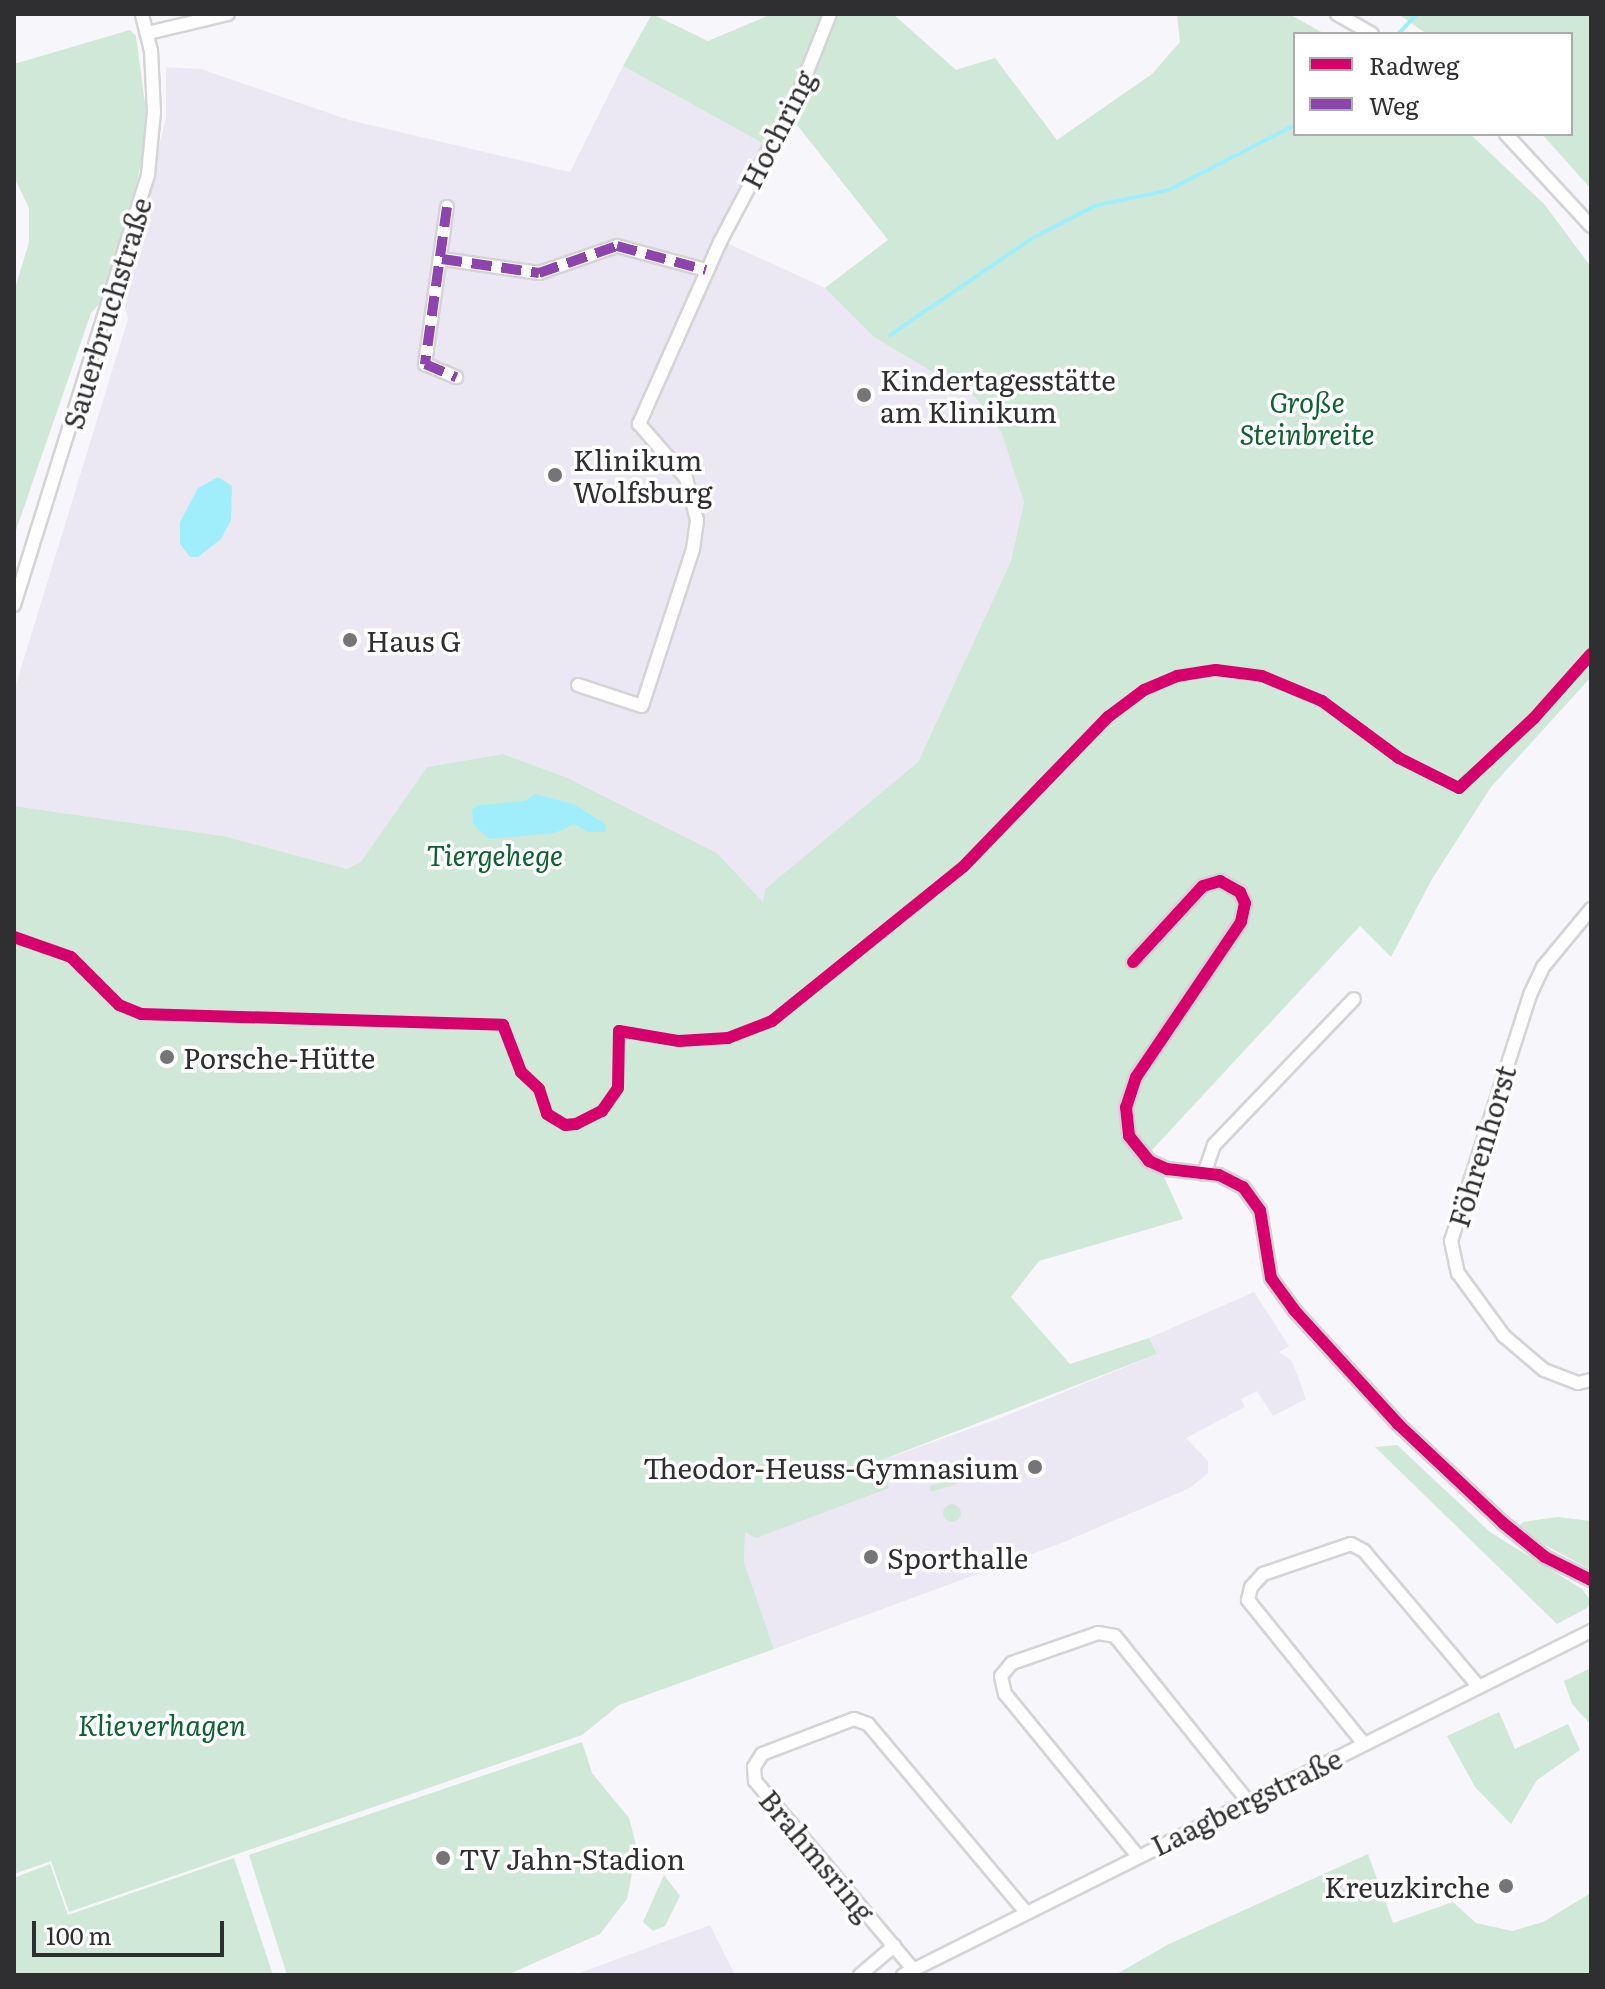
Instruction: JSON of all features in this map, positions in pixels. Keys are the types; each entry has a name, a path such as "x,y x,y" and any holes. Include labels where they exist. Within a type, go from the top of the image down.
{"street":[{"name":"Sauerbruchstraße","path":"14,605 148,174 154,112 148,33 142,14"},
{"path":"148,33 228,14"},
{"name":"Hochring","path":"578,685 642,706 693,549 697,520 692,491 639,424 706,270 799,92 830,14"},
{"path":"1337,14 1368,32"},
{"path":"1508,136 1591,226"},
{"path":"447,207 425,364 456,377"},
{"path":"442,259 539,273 617,246 706,270"},
{"path":"1133,962 1203,886 1220,881 1240,892 1245,903 1241,922 1136,1077 1126,1107 1129,1136 1149,1161 1231,1179 1253,1197 1264,1223 1271,1278 1380,1406 1524,1541 1591,1580"},
{"name":"Föhrenhorst","path":"1591,909 1543,967 1530,995 1451,1241 1458,1273 1504,1336 1544,1370 1578,1383 1591,1380"},
{"path":"1204,1174 1214,1145 1354,999"},
{"path":"1364,1744 1248,1600 1251,1587 1263,1574 1351,1544 1364,1551 1478,1686"},
{"name":"Laagbergstraße","path":"907,1972 1024,1910 1591,1631"},
{"path":"1137,1855 1005,1694 1001,1676 1012,1663 1098,1633 1115,1636 1247,1800"},
{"name":"Brahmsring","path":"907,1972 894,1946 755,1781 754,1767 762,1754 854,1719 868,1724 1024,1910"},
{"path":"860,1975 894,1946"}],"shaded area":[{"name":"Klinikum Wolfsburg","path":"623,66 766,145 716,238 825,288 888,240 1042,420 1011,561 918,762 765,889 764,903 717,853 568,778 503,754 427,767 361,863 347,869 222,836 14,806 14,691 128,319 122,296 166,118 166,67 201,69 349,120 570,172"},
{"name":"Theodor-Heuss-Gymnasium","path":"1254,1292 1289,1346 1279,1352 1292,1361 1306,1399 1273,1416 1257,1391 1241,1399 1245,1407 1186,1438 1208,1461 1208,1473 1190,1488 1064,1542 774,1649 744,1562 745,1532 797,1490 998,1419 1157,1354 1149,1338"},
{"path":"710,1925 735,1975 574,1975"}],"green space":[{"path":"652,14 708,41 772,14 893,14 956,70 995,58 1057,140 1152,74 1180,42 1177,14 1289,14 1321,32 1293,32 1293,136 1472,136 1545,205 1591,267 1591,677 1491,787 1432,879 1391,957 1360,926 1152,1150 1183,1219 1039,1261 1011,1297 1070,1364 1149,1338 1157,1354 879,1461 889,1488 756,1538 745,1532 744,1562 774,1649 619,1705 582,1735 69,1912 51,1861 14,1874 14,806 223,836 347,869 361,862 427,767 503,754 568,778 717,853 763,902 765,889 918,762 1011,561 1024,502 1001,431 975,397 874,337 825,288 888,240 786,111 766,145 623,66"},
{"path":"1398,14 1591,14 1591,189 1544,136 1573,136 1573,32 1424,32"},
{"path":"130,30 136,36 147,119 143,156 122,242 100,303 91,313 14,536 14,292 29,242 29,208 14,177 14,64"},
{"path":"1397,1445 1490,1532 1582,1589 1591,1601 1587,1608 1557,1624 1375,1447"},
{"path":"973,1472 975,1478 931,1492 929,1486"},
{"path":"952,1504 961,1513 952,1522 943,1513"},
{"path":"1558,1517 1591,1521 1591,1570 1515,1529 1523,1522"},
{"path":"1591,1668 1591,1725 1572,1704 1564,1681"},
{"path":"1499,1712 1515,1749 1568,1724 1580,1750 1537,1780 1511,1824 1475,1787 1447,1736"},
{"name":"TV Jahn-Stadion","path":"582,1742 592,1773 629,1818 637,1848 627,1899 600,1934 507,1975 287,1975 249,1855"},
{"path":"1368,1854 1393,1923 1453,1902 1476,1923 1512,1931 1543,1922 1591,1893 1591,1975 1115,1975 1169,1944"},
{"path":"234,1858 273,1975 14,1975 14,1878 50,1864 68,1915"},
{"path":"664,1875 680,1896 665,1926 653,1931 643,1922"}],"water":[{"path":"218,477 232,486 231,520 221,539 198,557 190,557 180,544 180,522 198,488"},
{"path":"535,794 574,804 605,824 606,832 588,832 574,824 555,833 489,839 473,824 472,810 478,805 525,801"}],"waterway":[{"path":"1400,32 1417,14"},
{"path":"890,335 1031,239 1094,206 1169,190 1293,126"}],"marked path":[{"path":"447,207 425,364 456,377"},
{"path":"442,259 539,273 617,246 706,270"}],"cycle path":[{"path":"14,937 71,957 119,1005 141,1014 503,1025 521,1072 539,1089 547,1114 565,1125 576,1124 602,1111 618,1088 619,1031 679,1041 728,1038 772,1021 963,867 1108,717 1144,690 1177,676 1216,670 1262,676 1322,701 1399,758 1459,788 1534,718 1591,654"},
{"path":"1133,962 1203,886 1220,881 1240,892 1245,903 1241,922 1136,1077 1126,1107 1129,1136 1149,1161 1167,1169 1219,1175 1243,1187 1260,1210 1271,1278 1294,1310 1398,1424 1503,1523 1545,1557 1591,1580"}],"place":[{"name":"Kindertagesstätte am Klinikum","path":"864,395"},
{"name":"Klinikum Wolfsburg","path":"555,475"},
{"name":"Haus G","path":"350,640"},
{"name":"Porsche-Hütte","path":"167,1057"},
{"name":"Theodor-Heuss-Gymnasium","path":"1035,1467"},
{"name":"Sporthalle","path":"871,1557"},
{"name":"TV Jahn-Stadion","path":"443,1858"},
{"name":"Kreuzkirche","path":"1506,1886"}],"park label":[{"name":"Große Steinbreite","path":"1307,417"},
{"name":"Tiergehege","path":"495,854"},
{"name":"Klieverhagen","path":"162,1724"}]}
